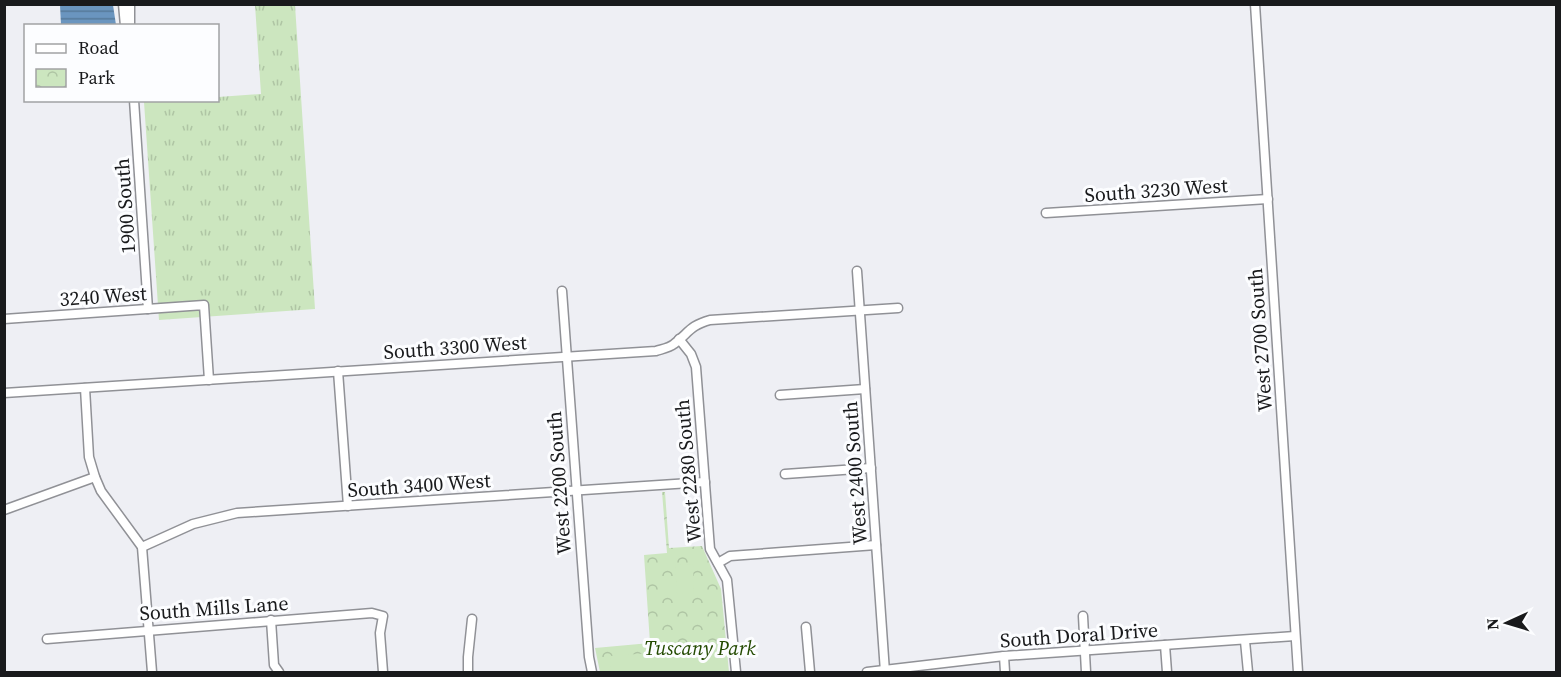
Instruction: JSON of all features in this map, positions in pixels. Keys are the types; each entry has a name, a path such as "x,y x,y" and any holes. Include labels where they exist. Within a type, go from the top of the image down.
{"street":[{"path":"123,4 125,24"},
{"path":"130,4 130,24"},
{"name":"West 2700 South","path":"1255,4 1298,672"},
{"name":"1900 South","path":"134,102 148,309"},
{"name":"South 3230 West","path":"1046,213 1268,199"},
{"name":"West 2400 South","path":"857,271 885,672"},
{"name":"West 2200 South","path":"562,291 589,657 592,672"},
{"name":"3240 West","path":"4,319 204,305 209,380"},
{"name":"South 3300 West","path":"4,393 656,351 672,346 698,323 710,320 898,308"},
{"name":"West 2280 South","path":"680,339 691,354 696,367 710,549 727,580 736,672"},
{"path":"338,371 348,506"},
{"path":"85,388 89,457 95,477 101,491 142,547 152,672"},
{"path":"780,395 865,389"},
{"path":"785,474 871,468"},
{"path":"4,510 95,477"},
{"name":"South 3400 West","path":"142,547 194,524 214,517 237,513 705,482"},
{"path":"718,563 730,556 876,545"},
{"name":"South Mills Lane","path":"47,639 372,613 383,616 380,633 383,672"},
{"path":"1083,616 1086,672"},
{"path":"468,672 472,619"},
{"path":"271,620 274,665 279,672"},
{"path":"806,627 810,672"},
{"name":"South Doral Drive","path":"867,672 885,672 1004,656 1295,636"},
{"path":"1245,641 1248,672"},
{"path":"1165,645 1167,672"},
{"path":"1004,656 1005,672"}],"green space":[{"path":"255,5 295,5 315,309 159,320 144,102 219,102 219,97 261,94"},
{"name":"Tuscany Park","path":"662,492 665,492 669,548 702,546 721,589 729,672 600,672 595,648 650,643 644,555 667,553"},
{"path":"693,564 694,593 677,594 675,565"},
{"path":"720,648 721,672 611,672 610,656"}],"water":[{"path":"60,5 113,5 116,24 61,24"}]}
